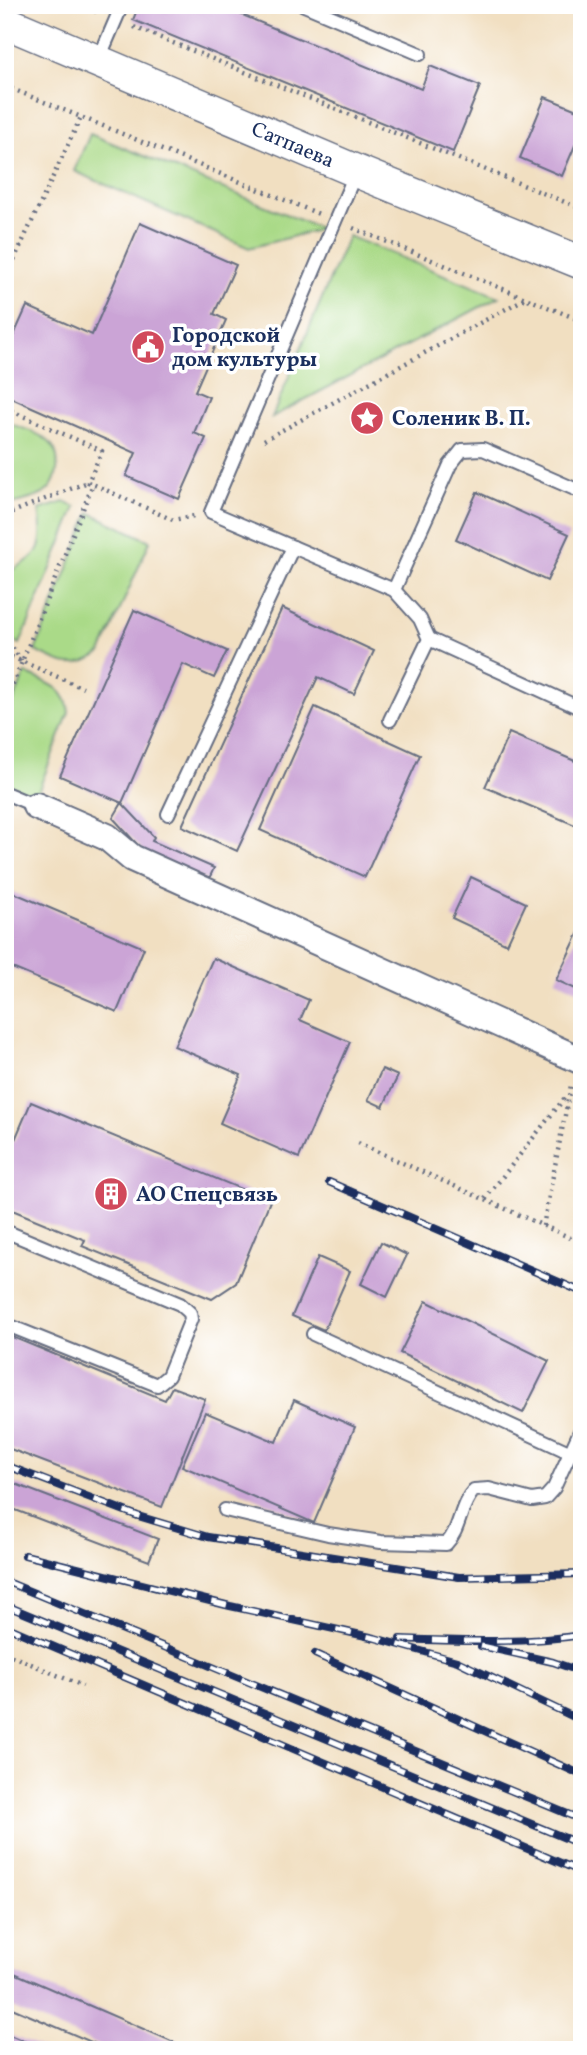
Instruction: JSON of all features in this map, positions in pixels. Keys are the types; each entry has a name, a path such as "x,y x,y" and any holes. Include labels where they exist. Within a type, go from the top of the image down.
{"street":[{"name":"Сатпаева","path":"5,22 356,171 582,263"},
{"path":"36,806 107,837 132,858 582,1062"}],"lane":[{"path":"98,61 122,5"},
{"path":"304,5 420,54"},
{"path":"356,171 211,512 394,590 420,618 429,639 582,709"},
{"path":"394,590 450,465 462,450 483,449 577,490"},
{"path":"168,814 293,547"},
{"path":"390,720 429,639"},
{"path":"5,793 36,806"},
{"path":"5,1231 180,1304 190,1313 191,1319 169,1376 157,1385 5,1324"},
{"path":"313,1334 571,1453"},
{"path":"225,1510 328,1534 381,1542 439,1546 450,1540 464,1503 474,1490 489,1489 532,1500 545,1498 554,1488 582,1427"}],"path":[{"path":"82,5 582,209"},
{"path":"5,86 582,321"},
{"path":"5,279 81,117"},
{"path":"235,456 526,298"},
{"path":"5,408 102,451 5,704"},
{"path":"5,515 90,483 173,520 211,512"},
{"path":"5,636 22,662"},
{"path":"5,654 83,688"},
{"path":"485,1199 567,1094 543,1226"},
{"path":"358,1143 582,1243"},
{"path":"5,1653 83,1686"}],"green space":[{"path":"90,134 322,229 249,248 74,171"},
{"path":"348,236 499,297 272,417"},
{"path":"5,422 47,440 56,452 57,468 53,483 43,494 5,506"},
{"path":"64,502 76,507 20,644 13,641 5,603 5,574 26,562 37,550 41,535 39,510"},
{"path":"90,513 150,541 101,653 83,663 68,664 35,651"},
{"path":"25,673 60,691 69,712 36,797 5,783 5,722"}],"building":[{"path":"139,5 218,5 421,89 430,66 480,86 453,152 133,20"},
{"path":"545,97 582,112 582,129 562,176 520,158"},
{"path":"140,223 236,265 214,314 226,320 195,391 209,397 194,433 206,438 179,499 126,476 136,453 5,395 5,355 27,306 92,335"},
{"path":"477,492 569,534 547,581 456,539"},
{"path":"282,608 374,651 354,694 318,677 237,851 182,826"},
{"path":"134,610 227,651 214,678 183,664 122,803 60,776"},
{"path":"315,707 420,755 365,877 260,830"},
{"path":"509,733 582,764 582,828 485,787"},
{"path":"122,803 154,837 152,841 214,868 208,881 146,854 113,818"},
{"path":"471,877 526,903 507,944 452,918"},
{"path":"5,889 144,948 117,1012 5,965"},
{"path":"582,926 582,992 556,980"},
{"path":"213,958 309,1000 300,1020 350,1042 299,1158 220,1123 241,1075 174,1046"},
{"path":"382,1069 398,1076 383,1107 368,1100"},
{"name":"АО Спецсвязь","path":"31,1102 270,1201 236,1283 212,1299 82,1246 85,1240 5,1207 5,1139 14,1142"},
{"path":"381,1242 407,1255 387,1297 361,1284"},
{"path":"318,1257 350,1271 324,1330 292,1316"},
{"path":"426,1301 549,1361 523,1413 400,1353"},
{"path":"5,1334 165,1400 172,1387 205,1399 162,1507 5,1447"},
{"path":"294,1400 355,1427 314,1523 182,1466 205,1412 276,1442"},
{"path":"5,1480 158,1539 149,1561 5,1506"},
{"path":"5,1969 192,2050 110,2050 5,2005"},
{"path":"5,2033 45,2050 5,2050"}],"railway":[{"path":"329,1182 582,1292"},
{"path":"5,1465 138,1516 208,1537 459,1577 582,1574"},
{"path":"25,1555 230,1606 375,1638 457,1661 582,1721"},
{"path":"5,1581 582,1820"},
{"path":"5,1605 582,1845"},
{"path":"5,1626 582,1872"},
{"path":"400,1639 514,1641 582,1635"},
{"path":"481,1646 553,1662 582,1672"},
{"path":"315,1654 582,1775"}],"place":[{"name":"Городской дом культуры","path":"148,347"},
{"name":"Соленик В. П.","path":"367,418"},
{"name":"АО Спецсвязь","path":"111,1194"}]}
